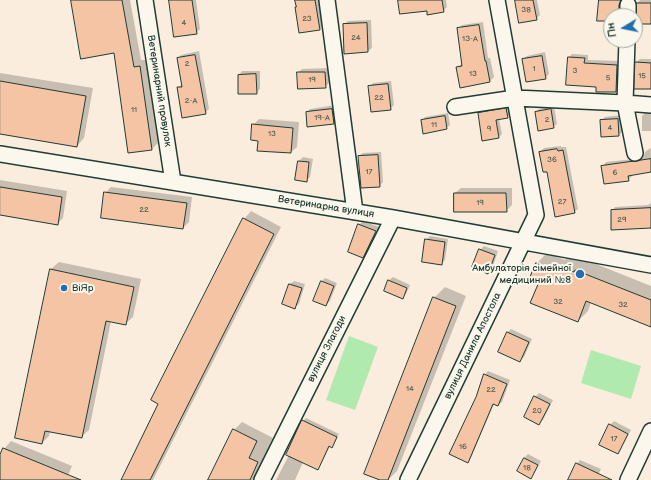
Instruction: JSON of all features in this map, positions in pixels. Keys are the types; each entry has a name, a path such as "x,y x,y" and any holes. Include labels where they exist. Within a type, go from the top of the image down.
{"street":[{"name":"Ветеринарний провулок","path":"145,0 173,182"},
{"path":"327,0 356,212"},
{"name":"вулиця Данила Апостола","path":"408,480 536,215 497,0"},
{"path":"627,48 625,104 636,153"},
{"path":"455,107 515,98 651,104"},
{"name":"Ветеринарна вулиця","path":"0,154 393,218 651,265"},
{"name":"вулиця Злагоди","path":"262,480 393,218"},
{"path":"628,480 651,431"}],"green space":[{"path":"349,336 378,347 355,410 326,400"},
{"path":"591,350 641,366 631,399 581,383"}],"building":[{"path":"71,0 122,0 134,67 140,66 152,150 128,153 114,53 81,59"},
{"path":"169,0 192,0 197,34 174,37"},
{"path":"295,0 315,0 320,30 299,33"},
{"path":"398,0 442,0 444,12 427,15 427,11 400,14"},
{"path":"515,0 533,0 537,20 519,23"},
{"path":"599,0 621,0 619,8 603,8 603,21 597,21"},
{"path":"636,3 651,3 651,24 643,24 643,8 636,8"},
{"path":"367,23 368,52 344,54 343,24"},
{"path":"479,25 490,82 460,88 456,67 462,66 457,28"},
{"path":"195,55 206,114 182,118 177,87 182,87 177,58"},
{"path":"542,56 546,79 526,82 522,59"},
{"path":"568,57 585,58 584,63 617,65 616,92 596,92 596,87 566,85"},
{"path":"635,62 651,63 651,89 634,89"},
{"path":"297,72 325,72 326,88 298,89"},
{"path":"256,74 257,94 238,94 238,75"},
{"path":"0,81 86,96 77,147 0,134"},
{"path":"388,84 391,110 371,112 368,86"},
{"path":"506,108 508,118 496,120 499,138 482,141 478,113"},
{"path":"332,109 334,124 307,127 306,112"},
{"path":"551,109 554,128 538,131 535,112"},
{"path":"445,116 447,129 423,134 421,120"},
{"path":"618,119 619,136 601,137 600,120"},
{"path":"252,124 293,128 291,153 257,151 258,141 251,140"},
{"path":"557,149 558,151 563,150 575,213 555,217 547,172 543,172 539,152"},
{"path":"378,155 380,187 361,188 358,156"},
{"path":"651,159 651,172 628,176 629,181 604,184 601,166"},
{"path":"298,161 309,162 307,182 295,180"},
{"path":"0,187 62,197 58,225 0,215"},
{"path":"104,192 187,203 183,229 101,218"},
{"path":"454,193 506,193 507,212 454,212"},
{"path":"651,208 651,228 611,230 611,210"},
{"path":"243,218 274,234 150,480 121,480 158,404 151,400"},
{"path":"358,224 376,231 363,258 348,252"},
{"path":"425,239 445,242 442,265 422,262"},
{"path":"479,249 495,255 488,274 472,267"},
{"path":"536,263 556,271 558,265 574,272 575,270 651,300 651,327 586,301 578,322 530,303 539,282 530,278"},
{"path":"50,269 134,287 126,325 106,321 82,438 45,431 42,444 15,438"},
{"path":"388,280 407,288 403,299 384,291"},
{"path":"321,281 334,286 326,306 313,301"},
{"path":"289,284 302,288 295,309 282,304"},
{"path":"433,297 456,306 388,480 380,480 364,474"},
{"path":"507,332 529,342 520,362 498,352"},
{"path":"484,374 507,384 498,406 493,404 468,463 449,454 476,397"},
{"path":"534,396 550,404 539,425 524,417"},
{"path":"302,420 337,437 332,448 329,446 318,470 286,455"},
{"path":"609,424 628,434 618,454 599,445"},
{"path":"233,429 257,441 249,458 258,462 250,480 208,480"},
{"path":"3,448 81,480 0,480 0,455"},
{"path":"524,458 538,465 531,479 517,471"},
{"path":"576,463 612,480 568,480"}],"place":[{"name":"Амбулаторія сімейної медициний №8","path":"580,274"},
{"name":"ВіЯр","path":"64,288"}]}
